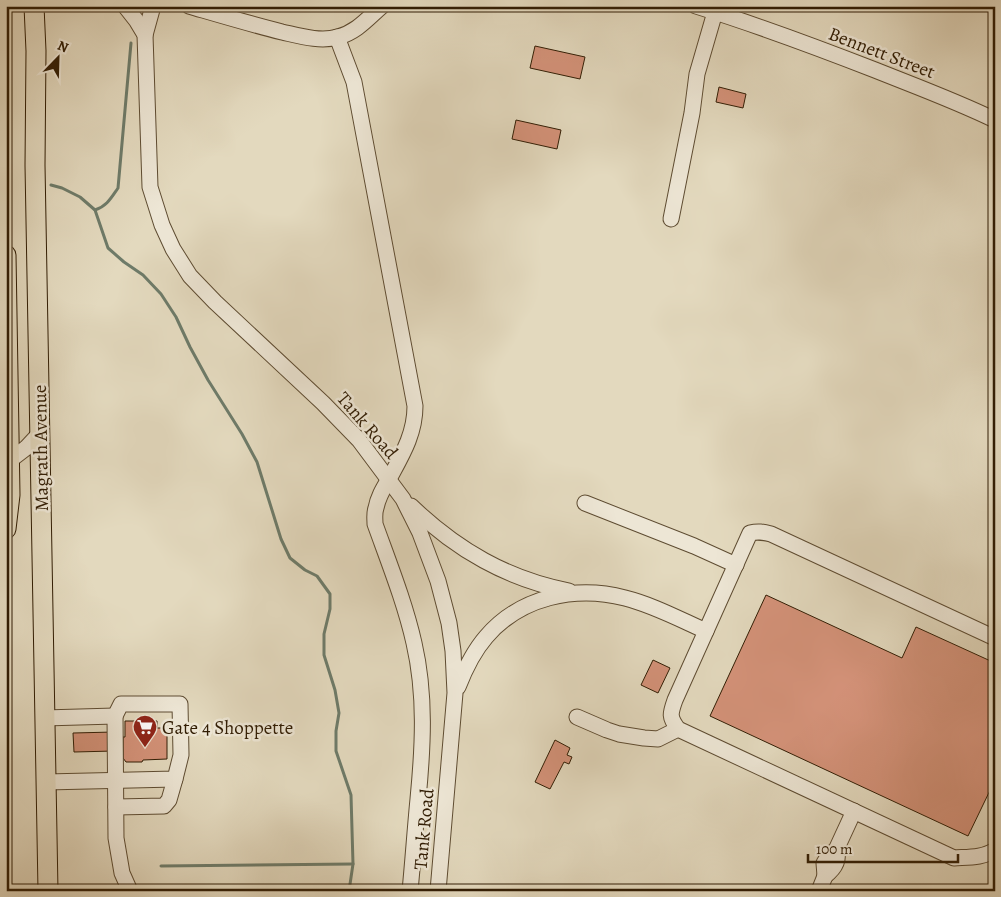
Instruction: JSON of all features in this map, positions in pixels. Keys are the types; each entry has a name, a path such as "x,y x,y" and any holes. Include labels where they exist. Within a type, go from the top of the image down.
{"main road":[{"name":"Magrath Avenue","path":"34,6 36,51 35,175 48,891"},
{"path":"6,255 10,495 6,529"}],"street":[{"path":"125,6 145,35"},
{"name":"Tank Road","path":"154,6 145,35 150,187 162,225 173,249 190,276 203,290 323,403 359,440 403,499 420,533 438,581 449,623 453,651 455,693 438,891"},
{"path":"189,6 267,28 321,39 349,33 359,27 382,6"},
{"name":"Bennett Street","path":"696,6 752,24 849,60 995,120"},
{"path":"671,219 692,113 697,74 715,12"},
{"path":"337,37 354,82 416,406 411,435 378,497 375,510 375,524 405,610 420,674 423,737 410,891"},
{"path":"8,461 26,448 40,433"},
{"path":"403,499 427,521 468,552 518,577 553,588 624,598 643,604 706,631"},
{"path":"585,503 694,546 736,565"},
{"path":"995,638 771,534 756,532 750,534 670,712 671,720 678,730 954,858 980,856 995,850"},
{"path":"455,693 462,674 477,648 486,636 507,618 535,603 578,592"},
{"path":"116,807 164,806 170,800 181,755 180,704 121,704 115,716 116,807 118,849 122,873 130,891"},
{"path":"44,718 115,716"},
{"path":"577,717 619,734 644,738 658,739 678,730"},
{"path":"46,782 175,778"},
{"path":"819,891 826,876 824,864 829,854 836,850 854,811"}],"building":[{"path":"535,46 585,57 580,79 530,68"},
{"path":"719,87 746,94 743,108 716,102"},
{"path":"516,120 561,130 557,149 512,139"},
{"path":"766,595 902,658 916,627 995,663 995,780 968,836 710,716"},
{"path":"653,660 670,668 658,693 641,685"},
{"name":"Gate 4 Shoppette","path":"125,721 157,721 157,728 167,728 167,759 126,762 123,758"},
{"path":"114,732 114,751 74,752 73,733"},
{"path":"555,740 570,748 567,755 572,757 569,764 564,762 550,789 535,782"}],"waterway":[{"path":"95,210 106,204 118,188 131,43"},
{"path":"51,185 80,197 95,210 108,248 143,275 161,294 176,317 208,380 257,462 281,539 290,558 305,570 317,576 330,594 330,609 324,634 324,655 335,690 339,713 336,731 336,751 351,795 353,864 349,891"},
{"path":"161,866 353,864"}],"place":[{"name":"Gate 4 Shoppette","path":"145,748"}]}
